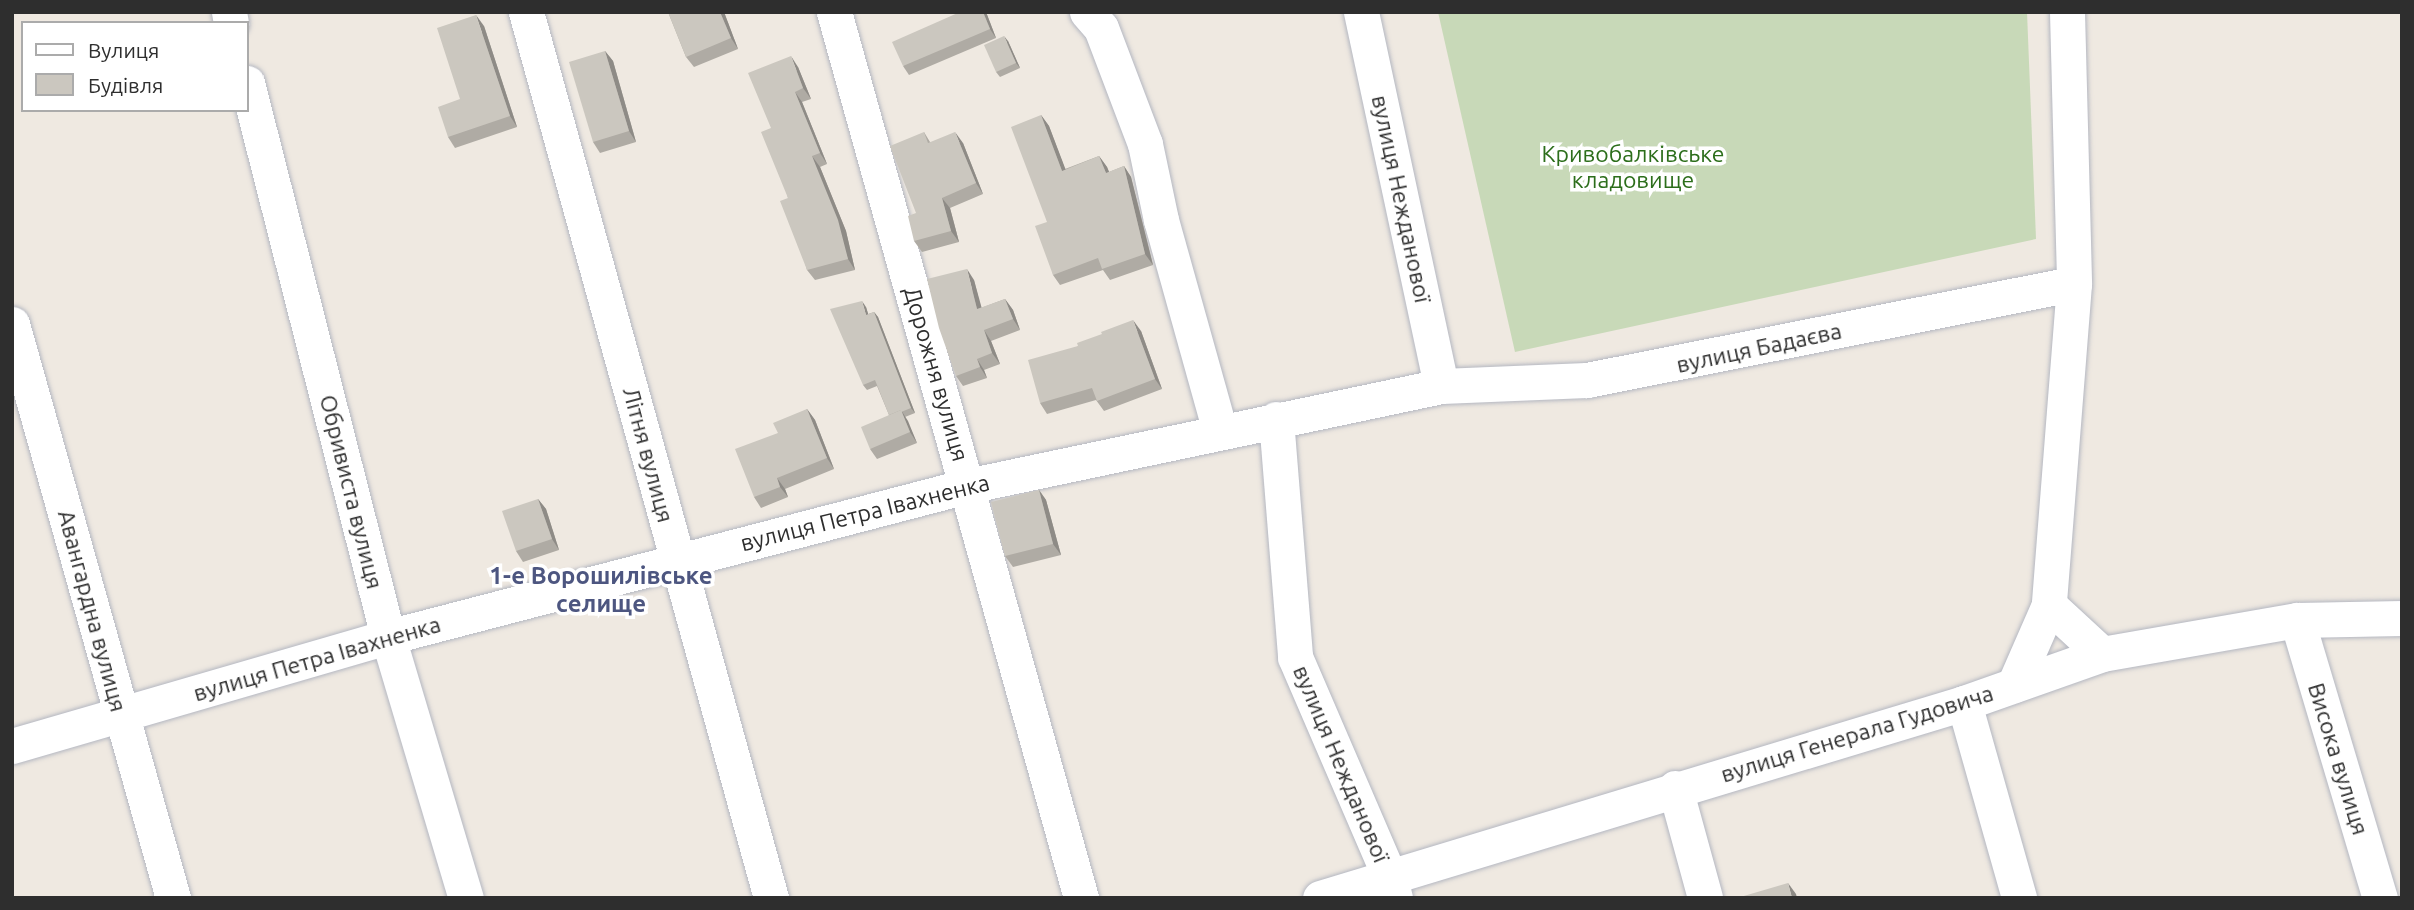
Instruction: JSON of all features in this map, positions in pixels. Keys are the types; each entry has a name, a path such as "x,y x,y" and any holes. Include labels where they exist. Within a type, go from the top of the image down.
{"street":[{"name":"Літня вулиця","path":"526,12 772,898"},
{"name":"Дорожня вулиця","path":"834,12 1081,898"},
{"path":"1087,12 1101,28 1145,144 1161,220 1220,431"},
{"name":"вулиця Нежданової","path":"1361,12 1441,386"},
{"path":"2014,685 2049,605 2074,284 2067,12"},
{"name":"Обривиста вулиця","path":"248,87 388,637 466,898"},
{"name":"вулиця Бадаєва","path":"1441,386 1587,380 2074,284"},
{"name":"Авангардна вулиця","path":"12,324 173,898"},
{"name":"вулиця Петра Івахненка","path":"12,746 388,637 967,486 1441,386"},
{"name":"вулиця Нежданової","path":"1276,419 1295,657 1393,888"},
{"path":"2049,605 2102,654"},
{"name":"вулиця Генерала Гудовича","path":"1320,898 1393,888 1675,788 1964,703 2102,654 2297,620 2402,618"},
{"name":"Висока вулиця","path":"2297,620 2380,898"},
{"path":"1964,703 2019,898"},
{"path":"1675,788 1705,898"}],"green space":[{"name":"Кривобалківське кладовище","path":"1438,12 2027,12 2036,239 1515,352"}],"building":[{"path":"668,12 720,12 731,38 686,57"},
{"path":"960,12 983,12 990,29 903,66 892,42"},
{"path":"476,15 510,116 448,137 438,107 460,99 437,28"},
{"path":"1004,36 1016,63 996,72 984,45"},
{"path":"605,51 629,131 593,142 569,62"},
{"path":"791,56 803,88 795,92 820,153 812,156 838,220 848,259 807,270 780,201 788,198 761,132 771,128 748,73"},
{"path":"1041,115 1062,171 1099,156 1106,173 1124,166 1145,254 1102,269 1098,258 1053,275 1035,226 1047,222 1011,127"},
{"path":"924,132 928,143 955,132 976,183 942,198 951,231 914,241 908,216 916,213 890,146"},
{"path":"967,269 977,309 1005,299 1013,319 984,330 992,353 977,359 980,367 956,376 939,328 927,279"},
{"path":"862,301 866,315 874,312 911,408 889,415 875,380 863,385 830,309"},
{"path":"1133,320 1155,379 1097,401 1092,388 1040,403 1028,360 1078,346 1077,343"},
{"path":"807,409 827,458 777,478 780,487 754,497 735,449 778,433 773,423"},
{"path":"901,410 910,432 870,449 861,427"},
{"path":"1039,490 1053,544 1005,556 991,502"},
{"path":"538,499 552,539 516,551 502,511"},
{"path":"1788,883 1792,898 1737,898"}],"district":[{"name":"1-е Ворошилівське селище","path":"601,590"}]}
